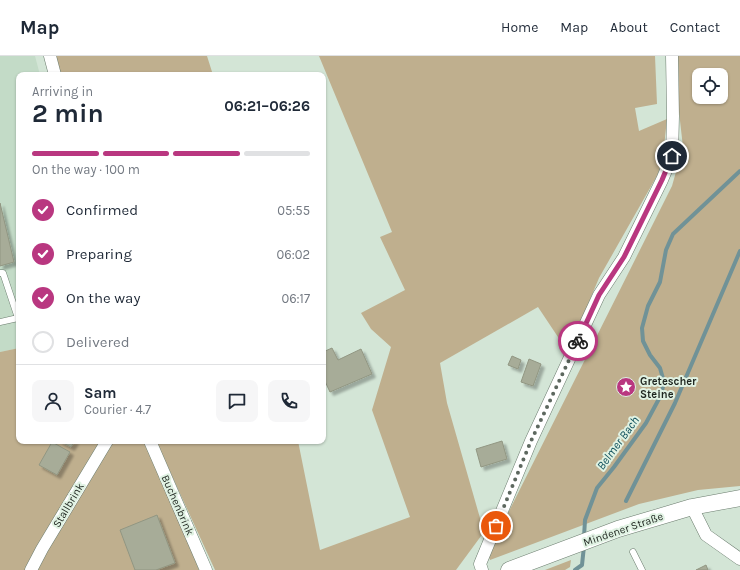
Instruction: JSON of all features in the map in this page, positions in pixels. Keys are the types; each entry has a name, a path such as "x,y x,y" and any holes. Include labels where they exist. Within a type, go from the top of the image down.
{"main road":[{"name":"Mindener Straße","path":"509,570 618,529 692,507 740,498"}],"street":[{"path":"50,56 54,72"},
{"path":"482,570 480,564 531,441 599,295 624,257 662,180 672,156 672,56"},
{"name":"Stallbrink","path":"31,570 42,548 105,444"},
{"name":"Buchenbrink","path":"151,444 206,570"},
{"path":"692,507 706,535 740,559"}],"lane":[{"path":"0,273 3,272 16,312"},
{"path":"0,322 16,318"},
{"path":"633,552 642,570"}],"shaded area":[{"path":"0,56 35,56 39,72 16,72 16,349 0,352"},
{"path":"55,56 207,56 212,72 58,72"},
{"path":"319,56 655,56 657,104 635,108 639,131 667,119 663,156 658,174 599,278 568,352 538,307 440,363 447,403 484,532 456,570 215,570 157,444 299,444 320,550 410,517 372,410 391,347 371,329 361,313 405,290 380,237 392,232"},
{"path":"678,56 740,56 740,486 698,490 639,504 490,560 488,553 672,186 683,147 679,112"},
{"path":"16,349 16,444 151,444 202,560 196,562 199,570 0,570 0,352"},
{"path":"571,560 570,567 565,570 545,570"}],"building":[{"path":"0,203 14,262 0,266"},
{"path":"332,348 338,360 361,349 372,374 330,392 326,383 326,351"},
{"path":"512,356 521,360 518,369 508,365"},
{"path":"529,359 541,364 533,386 521,382"},
{"path":"502,441 507,459 481,467 476,449"},
{"path":"51,444 56,444 70,452 57,475 39,465"},
{"path":"65,444 73,444 71,447"},
{"path":"157,515 175,563 156,570 135,570 120,530"},
{"path":"706,565 708,570 696,570"}],"waterway":[{"name":"Belmer Bach","path":"584,537 585,520 597,488 646,423 661,395 664,382 660,368 650,355 643,341 642,328 648,306 660,282 666,250 673,234 740,171"},
{"path":"626,501 675,403 740,251"},
{"name":"Belmer Bach","path":"575,570 582,565 584,546"}],"way so far":[{"path":"496,526 531,441 578,341"}],"place":[{"name":"Gretescher Steine","path":"626,387"}],"route":[{"path":"578,341 599,295 624,257 662,180 672,156"}]}
